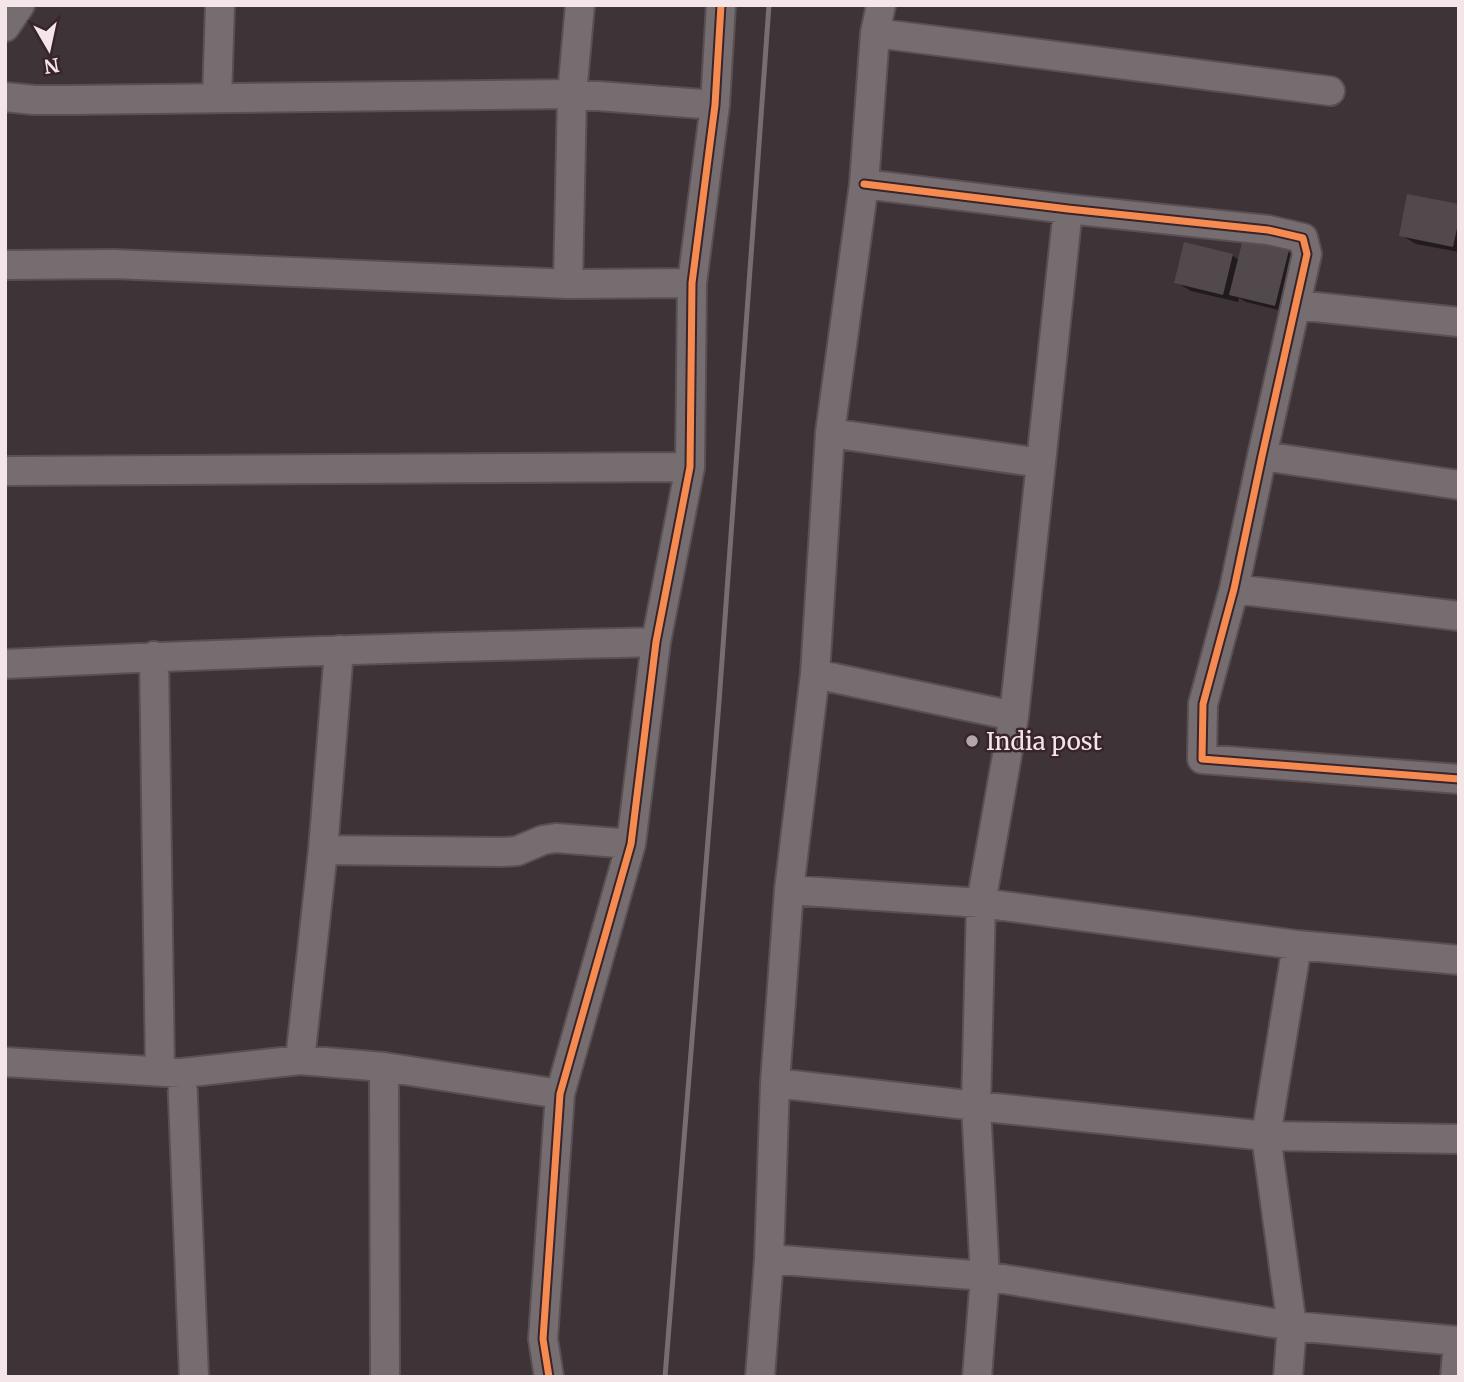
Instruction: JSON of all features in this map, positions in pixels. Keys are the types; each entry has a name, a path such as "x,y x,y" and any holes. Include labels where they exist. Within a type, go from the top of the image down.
{"street":[{"path":"5,27 20,5"},
{"path":"217,98 219,5"},
{"path":"568,284 572,94 580,5"},
{"path":"550,1377 543,1339 560,1094 631,844 656,642 690,467 692,283 715,105 721,5"},
{"path":"760,1377 769,1259 775,1083 789,890 815,674 831,433 864,184 875,33 881,5"},
{"path":"875,33 1331,92"},
{"path":"5,96 34,100 572,94 715,105"},
{"path":"864,184 1268,230 1303,238 1307,254 1234,589 1203,704 1202,759 1459,779"},
{"path":"977,1377 985,1276 976,1106 981,903 1014,716 1068,209"},
{"path":"5,265 114,264 568,284 692,283"},
{"path":"1296,305 1459,322"},
{"path":"831,433 1041,463"},
{"path":"1262,456 1459,485"},
{"path":"5,471 690,467"},
{"path":"1234,589 1459,617"},
{"path":"5,664 154,656 656,642"},
{"path":"300,1060 323,850 340,650"},
{"path":"154,656 171,1071 194,1377"},
{"path":"815,674 1014,716"},
{"path":"323,850 502,852 517,851 555,838 631,844"},
{"path":"789,890 981,903 1297,945 1459,960"},
{"path":"1288,1377 1293,1326 1266,1136 1297,945"},
{"path":"6,1054 171,1071 300,1060 384,1067 560,1094"},
{"path":"384,1067 385,1377"},
{"path":"775,1083 1266,1136 1459,1139"},
{"path":"769,1259 985,1276 1293,1326 1458,1341 1455,1377"}],"building":[{"path":"1407,194 1459,204 1453,247 1399,236"},
{"path":"1243,239 1289,250 1275,306 1229,295"},
{"path":"1184,242 1233,254 1223,295 1174,283"}],"railway":[{"path":"665,1377 719,702 769,5"}],"cycle path":[{"path":"549,1377 543,1339 560,1094 631,844 656,642 690,467 692,283 715,105 721,5"},
{"path":"864,184 1268,230 1303,238 1307,254 1234,589 1203,704 1202,759 1459,779"}],"place":[{"name":"India post","path":"972,741"}]}
